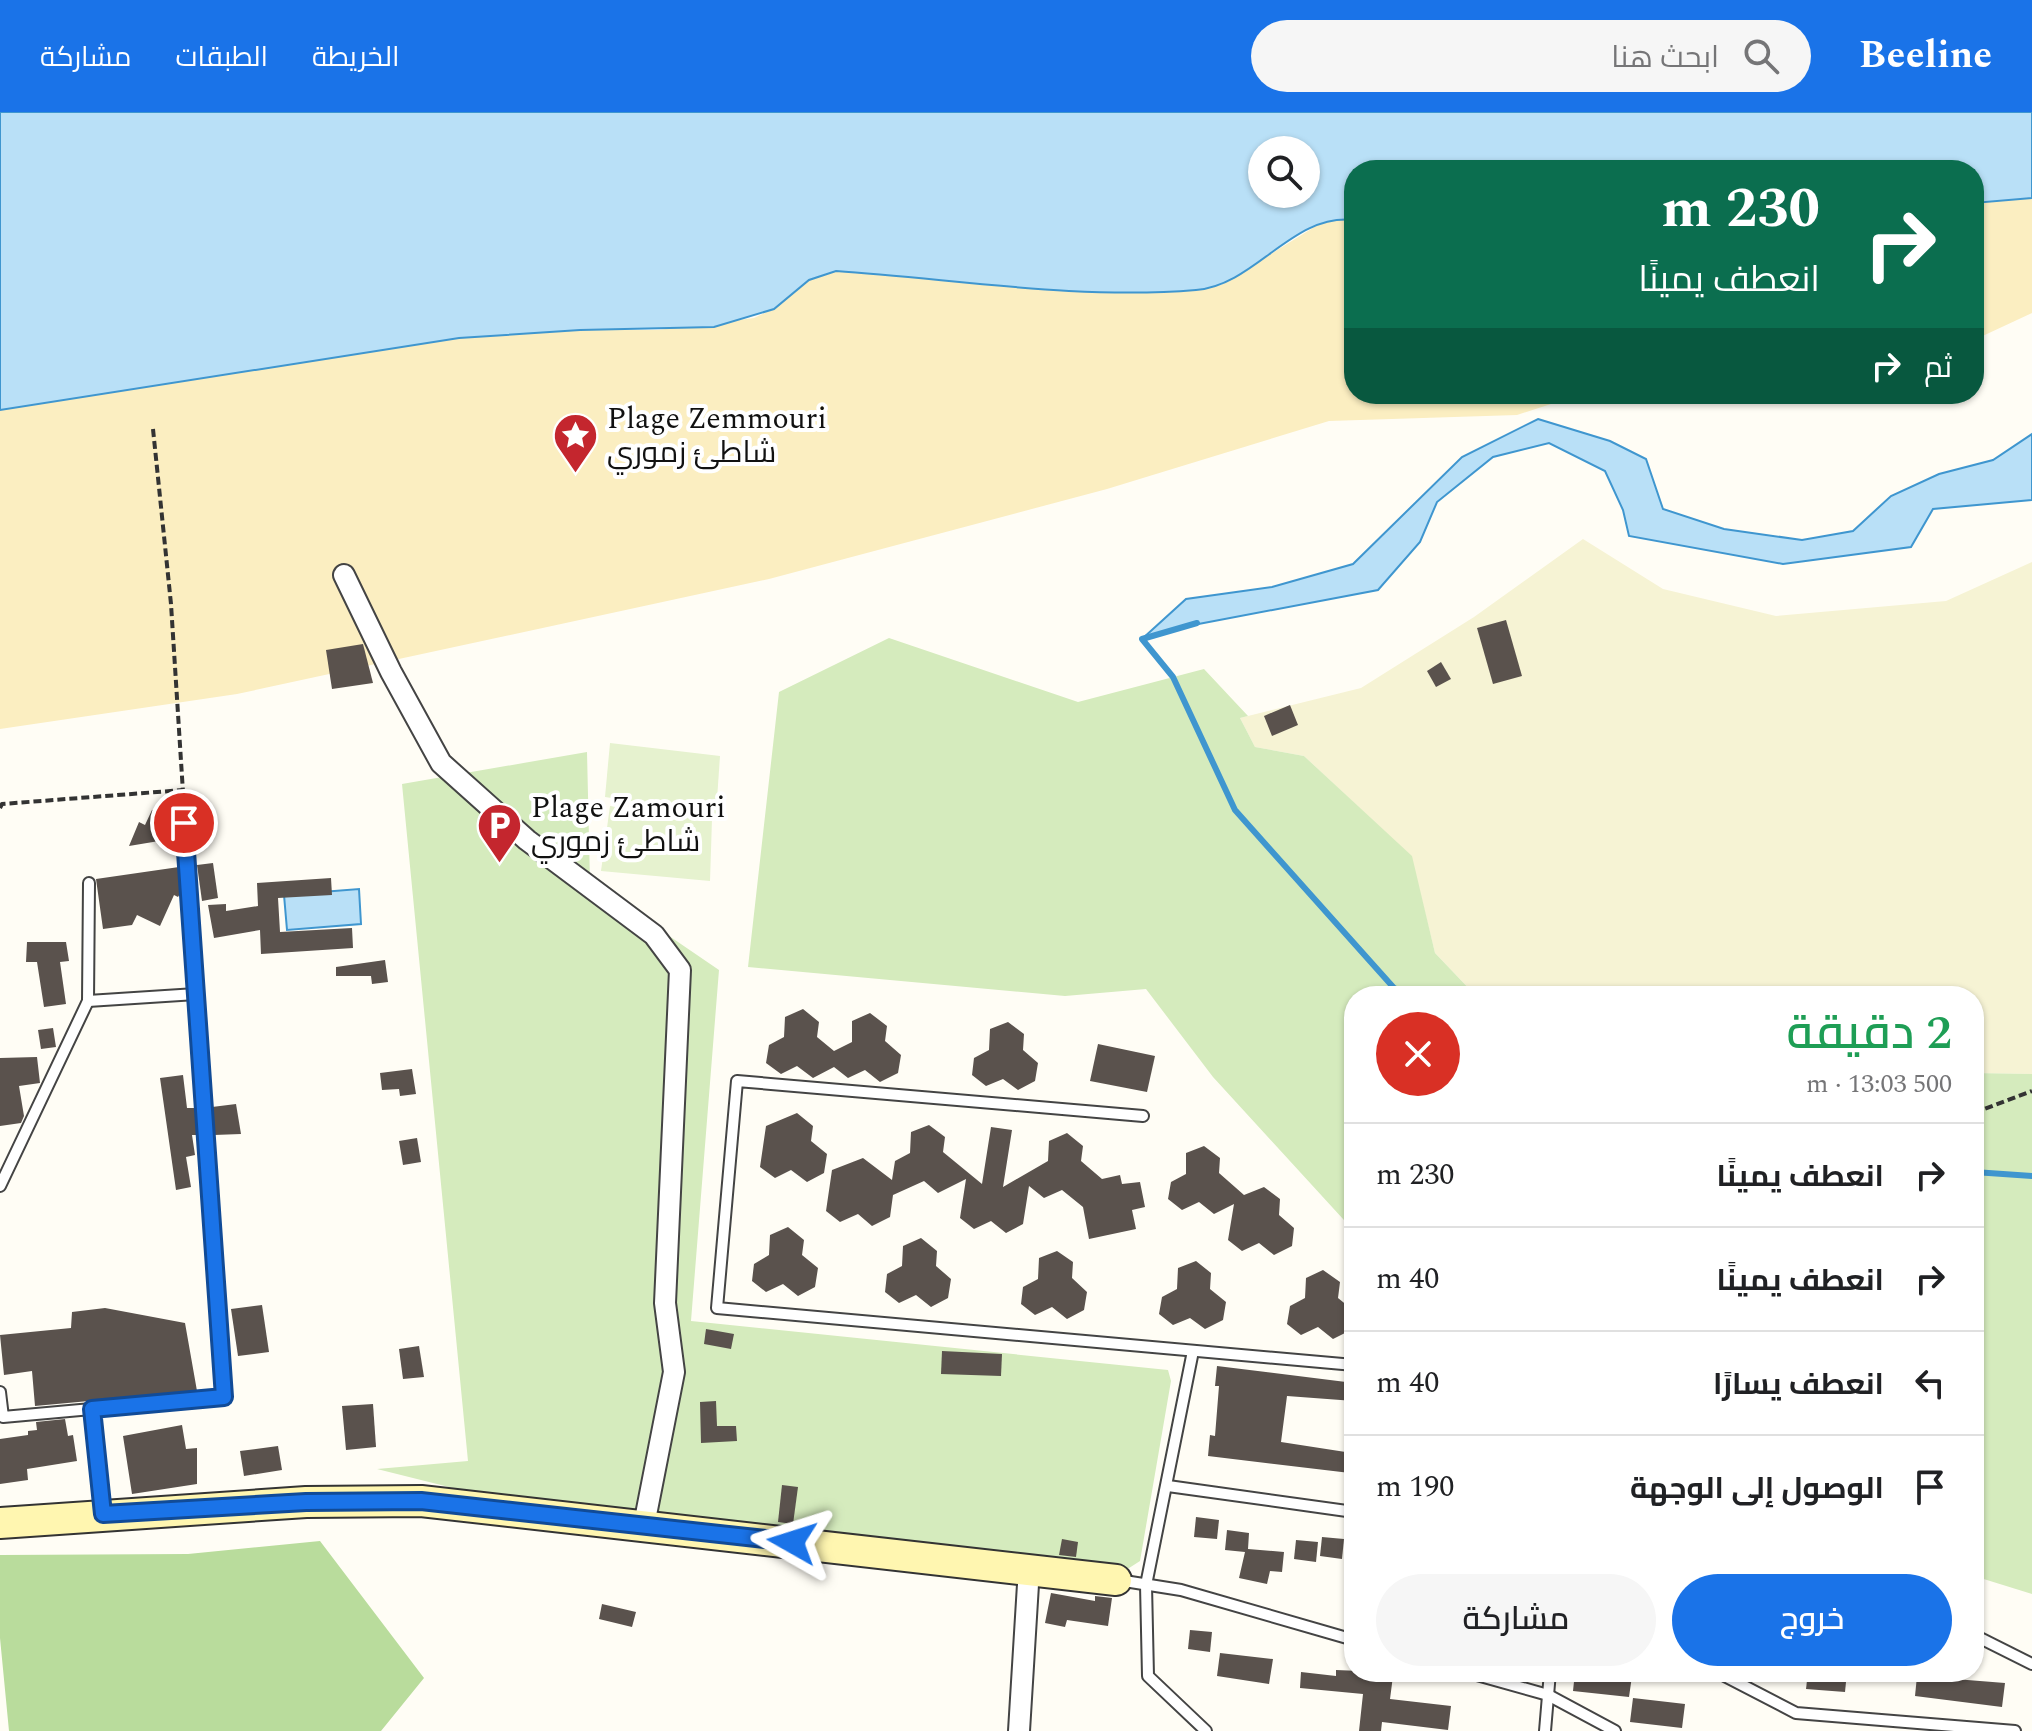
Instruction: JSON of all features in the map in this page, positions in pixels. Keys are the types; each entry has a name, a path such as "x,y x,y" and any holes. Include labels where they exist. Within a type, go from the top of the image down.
{"street":[{"path":"344,575 391,672 441,763 527,840 654,935 680,970 665,1303 674,1372 644,1525"},
{"path":"0,1523 306,1502 421,1501 1116,1580"},
{"path":"1019,1731 1029,1568"}],"lane":[{"path":"0,1392 2,1418 224,1397 184,823"},
{"path":"0,1186 88,1001 89,883"},
{"path":"88,1001 196,994"},
{"path":"1143,1116 737,1081 717,1308 1344,1364"},
{"path":"1193,1351 1146,1585 1148,1676 1206,1731"},
{"path":"92,1409 103,1514"},
{"path":"1168,1486 1344,1511"},
{"path":"1116,1580 1181,1590 1344,1637"},
{"path":"1984,1640 2032,1664"},
{"path":"1502,1682 1548,1695 1615,1731"},
{"path":"1545,1731 1549,1682"},
{"path":"1736,1682 1796,1713 2015,1731"}],"path":[{"path":"153,429 171,604 184,823"},
{"path":"0,808 2,804 183,790"},
{"path":"1984,1109 2032,1091"}],"shaded area":[{"path":"1583,539 1663,589 1776,616 1946,601 2032,562 2032,1074 1984,1073 1984,986 1466,986 1435,953 1411,856 1304,756 1255,747 1240,718 1361,688 1474,617"}],"green space":[{"path":"889,638 1078,702 1204,669 1248,716 1240,718 1255,747 1304,756 1412,856 1435,953 1466,986 1344,986 1344,1220 1213,1077 1146,989 1065,996 748,967 779,692"},
{"path":"610,743 720,756 716,814 605,797"},
{"path":"587,752 590,882 719,970 691,1321 1168,1370 1171,1381 1140,1561 1126,1570 469,1492 377,1469 468,1461 402,784"},
{"path":"610,806 712,819 710,881 601,871"},
{"path":"1984,1073 2032,1074 2032,1594 1984,1579"},
{"path":"320,1541 424,1678 381,1731 9,1731 0,1638 0,1555 188,1554"}],"sand":[{"path":"2032,198 2032,313 1984,335 1984,202"},
{"name":"Plage Zemmouri شاطئ زموري","path":"1344,218 1344,404 1551,404 1517,415 1329,421 1107,489 769,579 237,694 0,729 0,410 459,338 580,330 658,330 754,318 773,309 809,280 836,271 1082,292 1197,290 1221,285 1324,221"}],"water":[{"path":"0,112 2032,112 2032,198 1984,202 1984,160 1344,160 1344,220 1312,227 1237,276 1196,290 1061,290 836,271 809,280 774,309 714,327 580,330 459,338 0,410"},
{"path":"1538,419 1610,441 1646,459 1663,509 1724,529 1802,540 1853,531 1891,496 1939,474 1993,460 2032,434 2032,500 1933,509 1911,547 1783,564 1629,536 1623,510 1605,471 1549,443 1493,457 1437,502 1420,542 1378,590 1188,626 1142,639 1186,599 1272,587 1353,564 1462,457"},
{"path":"359,889 361,924 287,930 284,895"}],"building":[{"path":"1506,620 1522,676 1493,684 1477,628"},
{"path":"363,644 373,683 332,689 326,650"},
{"path":"1441,662 1451,679 1436,687 1427,671"},
{"path":"1290,705 1298,725 1272,736 1264,716"},
{"path":"173,807 175,818 179,817 177,838 129,846 139,822 145,825 152,810"},
{"path":"212,812 215,832 193,836 192,822 187,816"},
{"path":"213,863 218,898 202,901 197,865"},
{"path":"179,867 181,892 178,897 174,895 160,926 137,915 132,925 103,929 96,879"},
{"path":"331,878 332,895 278,898 280,932 352,928 353,948 261,954 260,930 214,938 208,905 226,904 226,911 258,906 257,883"},
{"path":"27,942 66,942 69,961 60,962 66,1004 44,1007 37,962 26,962"},
{"path":"385,960 388,982 372,984 371,976 336,976 336,967"},
{"path":"803,1009 819,1022 817,1037 834,1051 852,1042 852,1021 870,1013 887,1026 885,1041 901,1055 898,1073 880,1082 865,1070 848,1078 834,1067 813,1078 797,1066 781,1074 766,1063 769,1045 784,1037 785,1017"},
{"path":"1008,1022 1024,1034 1023,1050 1038,1063 1035,1081 1018,1090 1003,1079 986,1086 972,1075 974,1058 989,1050 990,1029"},
{"path":"53,1028 56,1047 41,1049 38,1030"},
{"path":"1098,1044 1155,1056 1147,1092 1090,1081"},
{"path":"37,1057 40,1083 19,1086 24,1116 21,1123 0,1126 0,1058"},
{"path":"412,1069 416,1094 400,1096 399,1089 382,1090 380,1073"},
{"path":"183,1075 187,1108 196,1108 198,1135 192,1135 195,1155 186,1157 191,1187 176,1190 160,1078"},
{"path":"236,1104 241,1134 214,1135 212,1107"},
{"path":"797,1113 813,1126 811,1141 827,1154 824,1173 807,1182 791,1170 775,1178 760,1167 766,1126"},
{"path":"929,1125 945,1137 943,1152 982,1184 991,1127 1012,1130 1003,1187 1048,1161 1049,1141 1067,1133 1083,1146 1081,1161 1102,1179 1120,1175 1122,1184 1140,1182 1145,1207 1132,1210 1136,1229 1089,1239 1083,1207 1062,1190 1044,1198 1029,1186 1023,1224 1006,1233 991,1221 974,1229 960,1218 966,1179 938,1193 924,1181 893,1195 890,1217 872,1226 858,1214 840,1222 826,1211 832,1170 863,1158 892,1180 895,1161 910,1153 911,1132"},
{"path":"417,1138 421,1162 403,1165 399,1141"},
{"path":"1204,1146 1220,1158 1219,1173 1244,1195 1264,1187 1280,1199 1279,1215 1294,1228 1292,1246 1274,1255 1259,1243 1242,1251 1228,1240 1234,1204 1214,1214 1199,1202 1182,1210 1168,1199 1171,1182 1186,1174 1186,1153"},
{"path":"788,1227 804,1240 802,1255 818,1268 815,1287 798,1296 783,1284 766,1292 752,1281 754,1264 769,1255 770,1235"},
{"path":"921,1238 937,1251 936,1266 951,1279 948,1298 931,1307 916,1295 899,1303 885,1292 887,1274 902,1266 903,1246"},
{"path":"1057,1251 1073,1262 1072,1278 1087,1292 1084,1310 1067,1319 1052,1307 1035,1315 1021,1304 1023,1287 1038,1279 1039,1258"},
{"path":"1196,1261 1211,1273 1210,1289 1226,1302 1223,1320 1205,1329 1190,1318 1173,1325 1159,1314 1162,1297 1177,1289 1178,1268"},
{"path":"1323,1270 1340,1282 1338,1298 1344,1303 1344,1334 1333,1339 1318,1327 1301,1335 1287,1324 1290,1306 1305,1298 1306,1278"},
{"path":"262,1305 269,1352 238,1356 231,1309"},
{"path":"105,1308 185,1323 197,1391 35,1406 32,1371 4,1375 0,1335 71,1328 72,1312"},
{"path":"706,1329 734,1334 731,1349 704,1344"},
{"path":"419,1346 424,1377 403,1379 399,1349"},
{"path":"942,1351 1002,1354 1001,1376 941,1374"},
{"path":"1217,1366 1344,1382 1344,1400 1287,1396 1281,1442 1344,1452 1344,1472 1208,1456 1210,1435 1215,1436 1219,1386 1215,1386"},
{"path":"716,1401 717,1426 736,1426 737,1441 701,1443 700,1402"},
{"path":"373,1404 376,1447 346,1450 342,1406"},
{"path":"65,1419 68,1436 73,1435 77,1461 27,1469 28,1480 0,1484 0,1439 28,1435 28,1431 37,1430 36,1422"},
{"path":"182,1425 186,1449 197,1448 197,1484 132,1494 123,1436"},
{"path":"278,1446 282,1470 244,1476 240,1451"},
{"path":"782,1485 798,1487 793,1524 778,1522"},
{"path":"1196,1517 1219,1520 1217,1539 1194,1537"},
{"path":"1227,1530 1249,1533 1248,1549 1284,1552 1282,1572 1270,1571 1267,1584 1239,1578 1245,1552 1225,1550"},
{"path":"1322,1537 1344,1539 1342,1559 1320,1556"},
{"path":"1062,1539 1078,1542 1076,1557 1059,1555"},
{"path":"1296,1540 1318,1542 1316,1562 1294,1559"},
{"path":"1051,1593 1095,1601 1095,1596 1112,1598 1108,1626 1067,1620 1065,1627 1045,1623"},
{"path":"602,1604 636,1612 632,1627 599,1619"},
{"path":"1190,1630 1212,1632 1210,1652 1188,1649"},
{"path":"1220,1653 1273,1659 1269,1684 1217,1676"},
{"path":"1336,1670 1344,1670 1344,1682 1392,1682 1390,1699 1451,1706 1448,1730 1382,1722 1381,1731 1359,1731 1363,1694 1300,1688 1301,1672 1336,1676"},
{"path":"1574,1682 1631,1682 1629,1697 1573,1691"},
{"path":"1807,1682 1846,1682 1845,1692 1806,1689"},
{"path":"1916,1682 2005,1683 2002,1707 1915,1696"},
{"path":"1633,1698 1685,1704 1682,1728 1630,1722"}],"waterway":[{"path":"1197,623 1142,639 1173,677 1235,810 1392,986"},
{"path":"1984,1173 2032,1176"}],"place":[{"name":"Plage Zemmouri شاطئ زموري","path":"576,475"},
{"name":"Plage Zamouri شاطئ زموري","path":"500,864"}],"route":[{"path":"184,823 224,1397 92,1409 103,1514 306,1502 421,1501 792,1542"}]}
